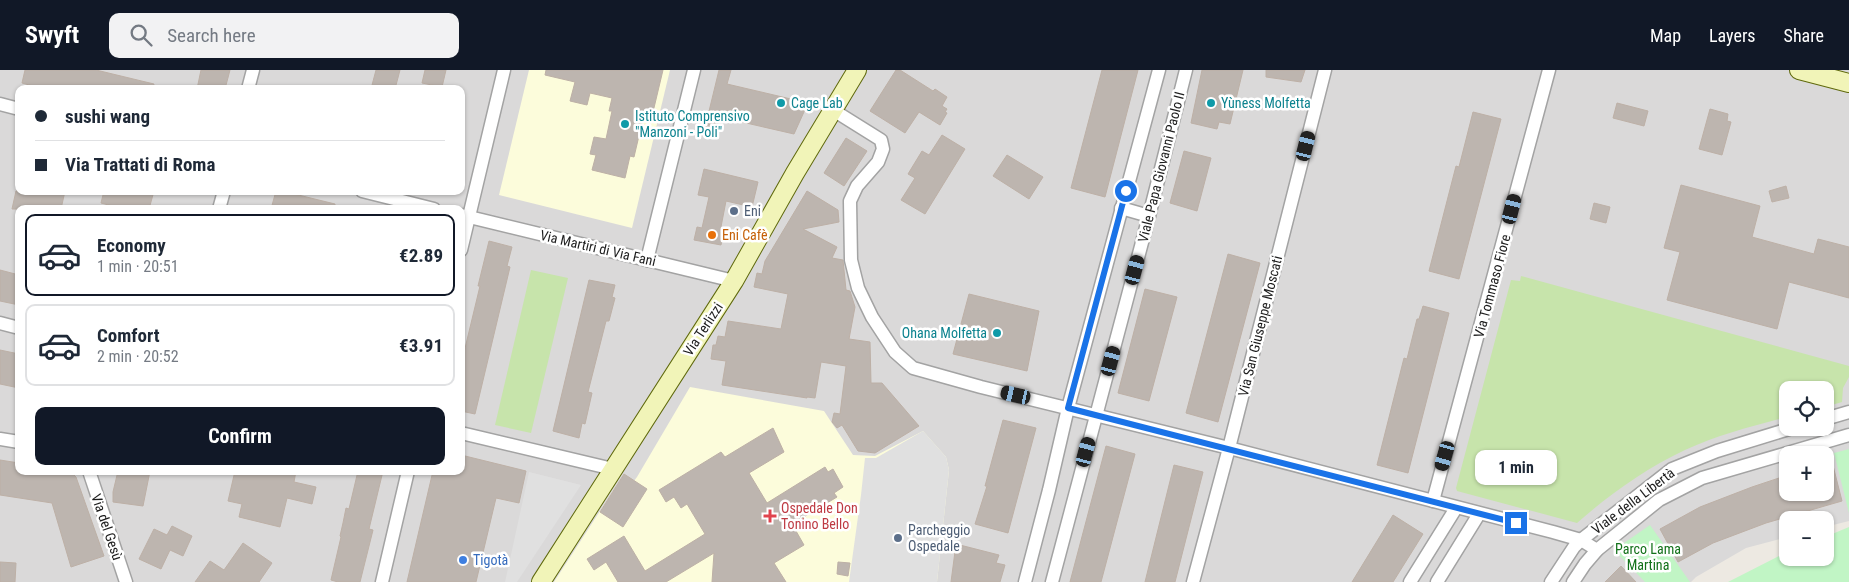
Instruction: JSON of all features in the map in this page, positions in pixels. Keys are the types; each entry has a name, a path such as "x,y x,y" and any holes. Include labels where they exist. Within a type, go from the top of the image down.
{"main road":[{"name":"Via Terlizzi","path":"540,582 734,281 795,172 857,70"},
{"path":"1799,70 1849,83"}],"street":[{"path":"249,85 253,70"},
{"path":"465,216 504,70"},
{"path":"647,260 694,70"},
{"name":"Viale Papa Giovanni Paolo II","path":"1025,582 1068,408 1159,70"},
{"name":"Viale Papa Giovanni Paolo II","path":"1052,582 1186,70"},
{"name":"Via San Giuseppe Moscati","path":"1193,582 1325,70"},
{"name":"Via Tommaso Fiore","path":"1432,501 1549,70"},
{"path":"0,104 15,108"},
{"path":"833,110 881,140 883,149 878,162 857,186 850,201 851,260 858,288 872,317 895,352 913,368 1581,540 1597,550"},
{"path":"378,195 418,205"},
{"path":"1121,208 1149,216"},
{"name":"Via Martiri di Via Fani","path":"465,216 734,281"},
{"path":"0,323 15,327"},
{"path":"1834,416 1849,412"},
{"name":"Viale della Libertà","path":"1551,582 1574,547 1581,540 1672,469 1717,451 1779,432"},
{"path":"465,434 613,469"},
{"name":"Viale della Libertà","path":"1573,582 1597,550 1659,500 1702,478 1771,456 1849,435"},
{"path":"1765,436 1771,456"},
{"path":"0,439 15,441"},
{"name":"Via del Gesù","path":"90,475 126,582"},
{"path":"382,582 407,475"},
{"path":"1410,582 1456,508"},
{"path":"1437,582 1479,514"}],"shaded area":[{"path":"0,70 1849,70 1849,521 1834,525 1834,511 1779,511 1779,539 1746,548 1696,577 1691,582 0,582"},
{"path":"529,70 670,70 632,228 499,195"},
{"name":"Ospedale Don Tonino Bello","path":"690,387 824,411 853,455 875,456 923,431 946,457 949,470 937,582 554,582 624,474 634,481 637,477"},
{"name":"Parcheggio Ospedale","path":"923,431 946,457 949,470 937,582 849,582 865,458 876,458"},
{"path":"529,472 581,485 517,582 505,582"}],"green space":[{"path":"531,270 568,278 531,433 495,425"},
{"path":"1521,276 1849,366 1849,377 1843,388 1842,402 1834,404 1834,381 1779,381 1779,419 1723,435 1670,457 1628,483 1577,523 1457,491 1456,488 1511,280 1520,281"},
{"path":"1849,449 1849,513 1834,453"},
{"name":"Parco Lama Martina","path":"1650,525 1690,582 1645,582 1614,550"},
{"path":"1849,527 1849,582 1728,582 1779,556 1779,566 1834,566 1834,533"}],"building":[{"path":"25,70 96,70 154,84 29,85 22,83"},
{"path":"201,70 230,70 226,85 198,85"},
{"path":"376,70 400,70 396,85 372,85"},
{"path":"425,70 446,70 442,85 422,83"},
{"name":"Istituto Comprensivo \"Manzoni - Poli\"","path":"546,70 663,70 653,112 645,110 634,157 630,156 625,178 592,170 596,155 590,154 594,137 606,139 612,111 609,111 612,98 590,93 587,105 570,101 575,82 545,75"},
{"name":"Cage Lab","path":"719,70 731,70 727,84 808,103 794,134 720,117 715,135 704,132"},
{"path":"896,70 900,70 933,91 935,89 947,97 942,106 947,109 945,112 947,113 940,125 919,112 905,133 870,111"},
{"path":"1102,70 1138,70 1105,197 1071,188"},
{"path":"1202,70 1243,70 1230,124 1219,122 1217,129 1191,123"},
{"path":"1266,70 1305,70 1301,82 1266,77"},
{"path":"1617,103 1648,111 1644,126 1613,118"},
{"path":"1710,109 1728,114 1727,121 1731,122 1722,155 1699,149"},
{"path":"1473,112 1501,119 1459,279 1429,271 1456,166 1459,167"},
{"path":"942,135 965,149 925,214 901,200 915,178 908,174 922,151 929,155"},
{"path":"846,138 867,151 844,186 824,173"},
{"path":"1184,151 1211,158 1197,211 1170,203"},
{"path":"1007,155 1043,177 1029,199 993,176"},
{"path":"704,169 758,182 752,207 726,201 720,232 724,232 721,245 694,240 697,227 702,228 709,197 698,195"},
{"path":"1681,185 1760,206 1752,237 1814,254 1818,239 1849,247 1849,298 1789,282 1777,329 1667,300 1680,252 1664,248"},
{"path":"1786,186 1789,198 1772,202 1769,191"},
{"path":"807,191 838,210 839,222 803,229 837,247 832,258 843,260 846,290 850,291 855,307 849,339 870,342 871,383 882,383 919,426 875,453 858,451 842,425 837,428 832,422 834,413 840,414 846,366 821,362 815,398 807,398 722,385 726,361 711,359 713,345 716,345 718,336 725,337 728,321 781,329 788,294 754,287 757,273 762,274 765,261"},
{"path":"15,195 64,195 62,205 15,205 15,209 12,209"},
{"path":"103,195 153,195 150,205 109,205 101,203"},
{"path":"275,195 298,195 335,204 335,205 272,205"},
{"path":"1594,203 1610,207 1606,223 1590,219"},
{"path":"489,241 512,247 507,266 510,267 475,414 465,412 465,348 480,286 478,286"},
{"path":"1228,254 1260,263 1218,422 1186,413"},
{"path":"0,270 15,274 15,304 0,301"},
{"path":"589,280 615,285 612,297 615,298 609,321 606,321 588,392 592,393 585,424 582,423 579,438 553,431"},
{"path":"1145,289 1177,297 1149,401 1118,393"},
{"name":"Ohana Molfetta","path":"969,294 1039,311 1027,371 953,354"},
{"path":"1423,306 1449,313 1408,473 1377,465 1404,358 1407,359 1417,319 1419,319"},
{"path":"0,350 15,353 15,387 0,384"},
{"path":"1003,420 1036,428 1008,533 975,524 987,486 985,486"},
{"path":"773,428 784,452 749,473 767,503 825,467 828,472 833,469 843,487 834,493 837,497 792,524 804,545 774,563 786,582 712,582 714,553 666,582 618,582 606,562 594,570 587,559 624,536 645,571 705,534 687,504 681,508 674,497 666,502 659,490 721,452 725,457"},
{"path":"1106,446 1135,454 1101,582 1070,582"},
{"path":"465,456 526,471 519,503 496,498 476,582 407,582 432,475 465,475"},
{"path":"0,460 15,462 15,475 74,475 104,556 71,567 52,503 0,495"},
{"path":"1174,465 1203,472 1175,582 1145,582"},
{"path":"1834,470 1842,501 1807,511 1779,511 1779,519 1713,543 1678,562 1660,529 1700,507 1779,478 1779,501 1834,501"},
{"path":"624,474 647,489 623,527 600,512"},
{"path":"117,475 149,475 143,506 113,502"},
{"path":"234,475 295,475 294,482 316,487 312,504 287,498 280,527 239,517 242,504 228,501"},
{"path":"357,475 382,475 369,529 373,530 360,582 338,582 331,580 346,508 349,509"},
{"path":"1393,515 1423,534 1393,582 1352,582"},
{"path":"172,526 192,536 183,556 170,550 161,569 139,559 154,529 167,535"},
{"path":"243,543 272,563 259,582 195,582 210,561 224,570"},
{"path":"956,544 999,555 996,563 1005,565 1000,582 951,582"},
{"path":"0,562 16,563 15,582 0,582"},
{"path":"838,562 850,563 848,576 837,574"},
{"path":"1621,566 1636,582 1605,582"}],"place":[{"name":"Cage Lab","path":"781,103"},
{"name":"Yùness Molfetta","path":"1211,103"},
{"name":"Istituto Comprensivo \"Manzoni - Poli\"","path":"625,124"},
{"name":"Eni","path":"734,211"},
{"name":"Eni Cafè","path":"712,235"},
{"name":"Ohana Molfetta","path":"997,333"},
{"name":"Ospedale Don Tonino Bello","path":"770,516"},
{"name":"Parcheggio Ospedale","path":"898,538"},
{"name":"Tigotà","path":"463,560"}],"route":[{"path":"1126,191 1068,408 1516,523"}]}
